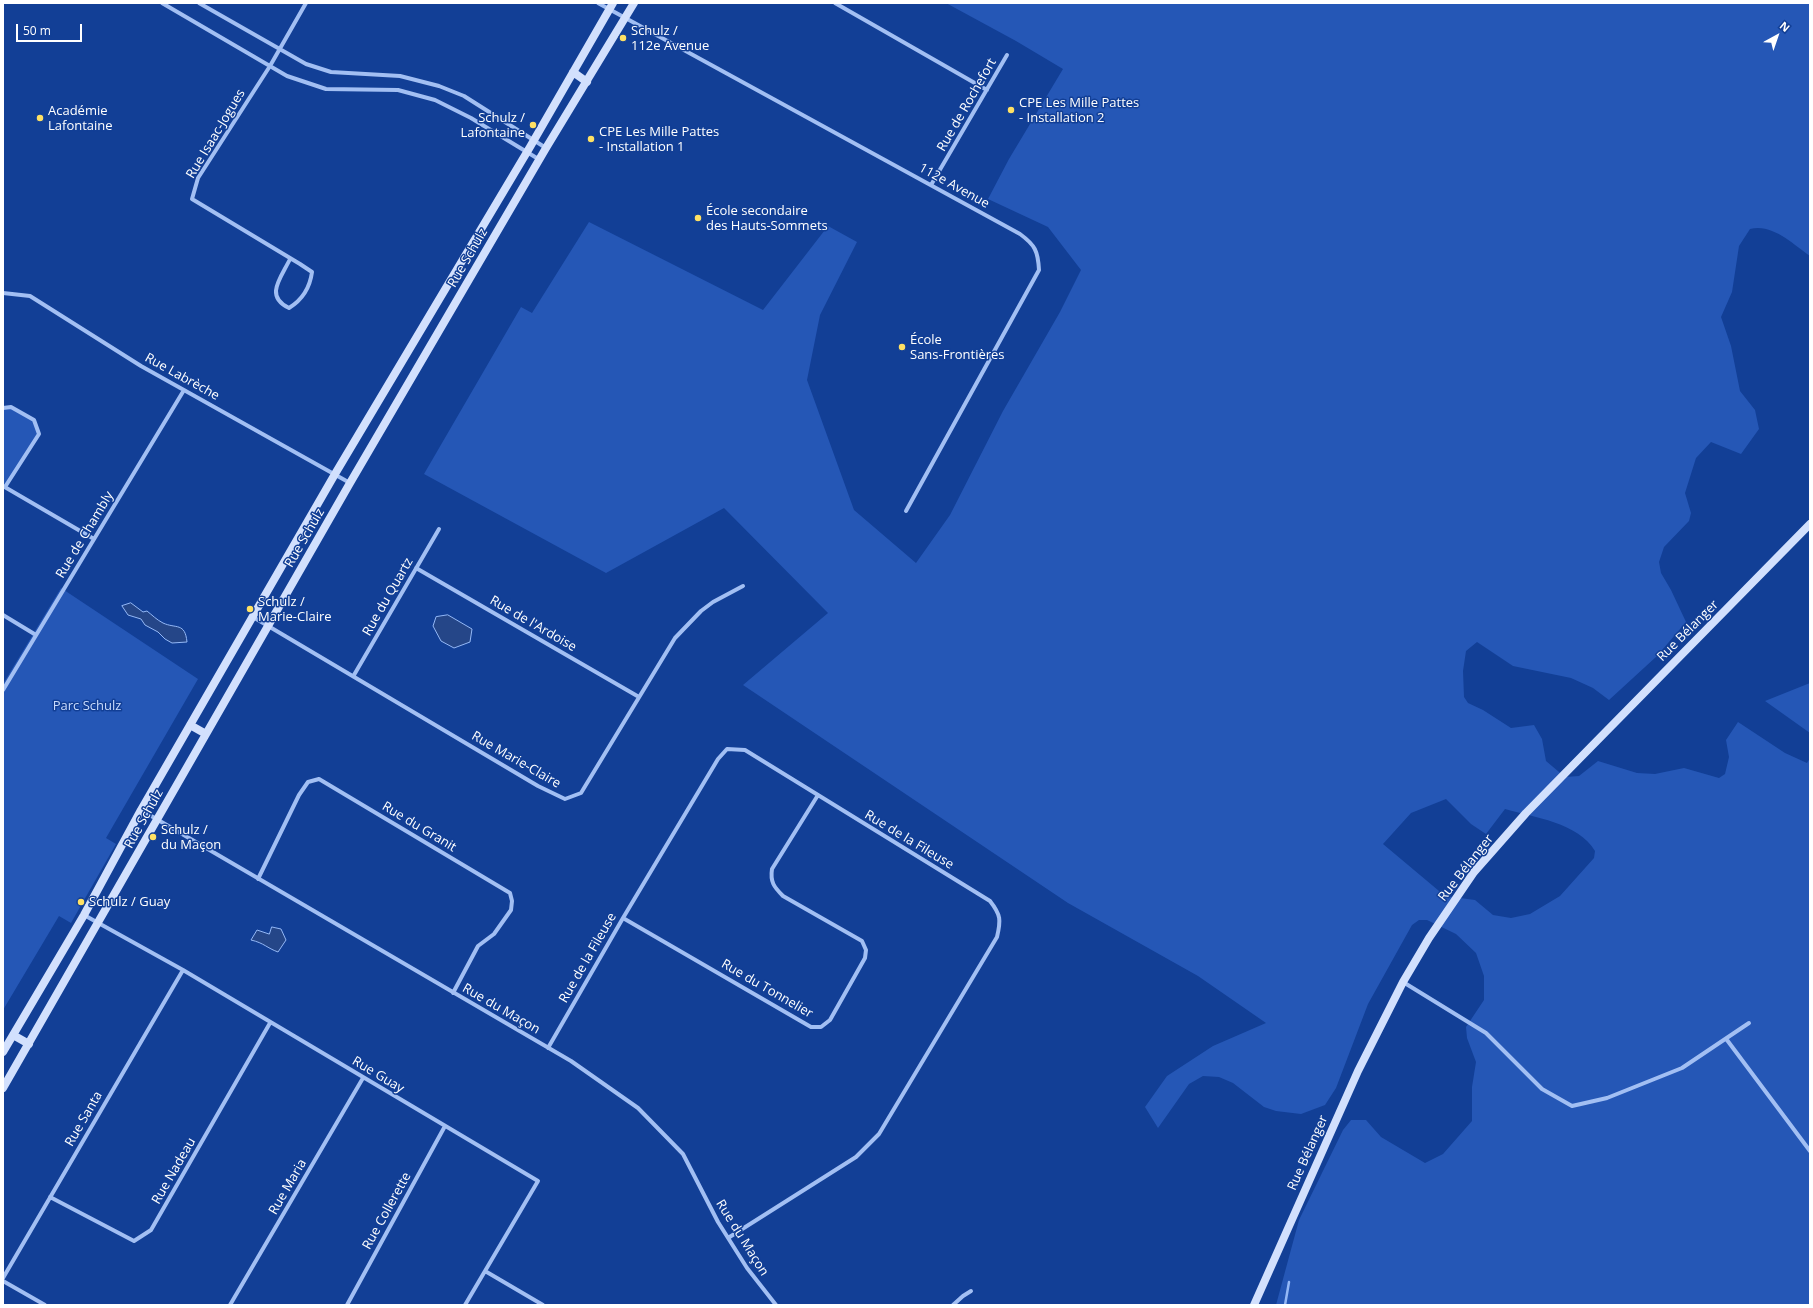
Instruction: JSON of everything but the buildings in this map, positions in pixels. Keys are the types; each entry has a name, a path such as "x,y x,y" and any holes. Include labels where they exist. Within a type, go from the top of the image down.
{"street":[{"path":"162,3 287,76 326,89 398,90 435,100 471,118 540,160"},
{"path":"199,3 306,64 331,72 400,76 439,86 464,96 546,148"},
{"name":"Rue Isaac-Jogues","path":"290,259 275,290 276,298 280,304 289,308 299,302 310,281 312,272 192,198 198,178 280,50 306,3"},
{"name":"112e Avenue","path":"598,3 611,6 625,18 931,185 1032,242 1038,255 1039,270 906,511"},
{"name":"Rue Schulz","path":"3,1088 350,483 546,148 634,3"},
{"path":"835,3 987,90"},
{"name":"Rue Schulz","path":"3,1052 84,915 141,810 335,474 534,141 611,6"},
{"name":"Rue de Rochefort","path":"931,185 1007,55"},
{"path":"573,72 587,82"},
{"name":"Rue Labrèche","path":"3,293 30,296 141,366 350,483"},
{"name":"Rue de Chambly","path":"3,690 184,390"},
{"path":"3,408 11,406 34,420 39,434 4,486 94,539"},
{"name":"Rue Bélanger","path":"1254,1305 1358,1072 1403,982 1429,938 1474,872 1526,813 1810,524"},
{"name":"Rue du Quartz","path":"354,675 439,529"},
{"name":"Rue de l'Ardoise","path":"416,568 638,697"},
{"name":"Rue Marie-Claire","path":"253,617 354,675 538,786 565,800 581,793 675,638 692,620 713,602 744,586"},
{"path":"3,615 36,635"},
{"path":"190,725 206,734"},
{"name":"Rue de la Fileuse","path":"548,1048 623,918 718,759 728,749 745,750 990,901 998,911 1000,922 997,937 879,1134 856,1157 728,1238"},
{"name":"Rue du Granit","path":"258,879 299,795 308,782 319,779 510,893 512,901 511,910 494,934 478,946 453,993"},
{"name":"Rue du Tonnelier","path":"623,918 811,1027 821,1027 830,1020 865,958 866,950 862,941 783,896 774,887 771,877 772,869 818,795"},
{"name":"Rue du Maçon","path":"141,810 548,1048 638,1108 683,1154 718,1222 747,1268 776,1305"},
{"name":"Rue Guay","path":"84,915 183,970 538,1181 465,1305"},
{"name":"Rue Santa","path":"3,1279 183,970"},
{"path":"1403,982 1486,1033 1542,1089 1572,1106 1607,1098 1682,1068 1726,1040 1749,1023"},
{"name":"Rue Nadeau","path":"50,1197 134,1240 151,1230 270,1022"},
{"path":"13,1035 29,1044"},
{"path":"1726,1040 1810,1150"},
{"name":"Rue Maria","path":"230,1305 363,1078"},
{"name":"Rue Collerette","path":"347,1305 445,1126"},
{"path":"485,1271 543,1305"},
{"path":"3,1279 45,1305"},
{"path":"953,1305 962,1296 971,1291"}],"green space":[{"path":"946,3 1810,3 1810,256 1782,236 1766,229 1750,229 1739,246 1732,292 1721,317 1731,346 1740,391 1755,410 1759,429 1741,454 1711,442 1696,458 1685,493 1691,513 1689,521 1664,547 1659,562 1661,573 1686,622 1657,656 1609,700 1593,688 1571,678 1513,666 1477,642 1466,651 1463,671 1464,697 1468,703 1483,710 1511,728 1534,725 1542,739 1546,761 1565,777 1579,776 1598,761 1637,773 1655,774 1684,768 1719,778 1725,774 1729,757 1726,740 1738,722 1785,753 1807,763 1810,758 1810,1305 1276,1305 1299,1220 1343,1130 1351,1120 1366,1120 1381,1137 1425,1163 1443,1154 1472,1121 1472,1087 1476,1062 1467,1038 1466,1027 1484,1000 1484,976 1476,953 1456,934 1427,920 1419,920 1412,925 1368,1004 1336,1088 1325,1105 1301,1114 1276,1111 1264,1107 1233,1083 1219,1077 1203,1076 1189,1084 1158,1128 1145,1107 1167,1076 1213,1046 1266,1023 1198,976 1068,903 743,685 828,613 724,508 606,573 424,474 521,307 532,313 589,222 763,310 828,226 857,242 820,315 807,380 854,510 916,563 950,515 1003,411 1060,312 1081,270 1048,227 988,199 1009,159 1063,69 1016,41","holes":["1446,799 1471,824 1486,834 1505,809 1542,818 1567,828 1588,841 1595,851 1594,858 1560,896 1530,914 1511,918 1493,915 1475,900 1445,896 1383,844 1411,813"]},
{"path":"11,407 34,420 39,434 5,487 3,486 3,409"},
{"name":"Parc Schulz","path":"61,588 198,679 106,838 116,844 71,923 59,916 3,1010 3,684"},
{"path":"1810,683 1810,733 1765,701"}],"shaded area":[{"path":"131,603 143,612 147,611 163,623 182,629 186,636 187,642 172,643 158,632 145,625 141,619 128,615 122,606"},
{"path":"448,615 472,629 470,642 454,648 441,641 433,626 436,617"},
{"path":"272,927 281,929 286,940 278,952 251,940 257,930 269,934"}],"waterway":[{"path":"1285,1305 1289,1282"}],"place":[{"name":"Schulz / 112e Avenue","path":"623,38"},
{"name":"CPE Les Mille Pattes - Installation 2","path":"1011,110"},
{"name":"Académie Lafontaine","path":"40,118"},
{"name":"Schulz / Lafontaine","path":"533,125"},
{"name":"CPE Les Mille Pattes - Installation 1","path":"591,139"},
{"name":"École secondaire des Hauts-Sommets","path":"698,218"},
{"name":"École Sans-Frontières","path":"902,347"},
{"name":"Schulz / Marie-Claire","path":"250,609"},
{"name":"Schulz / du Maçon","path":"153,837"},
{"name":"Schulz / Guay","path":"81,902"}]}
